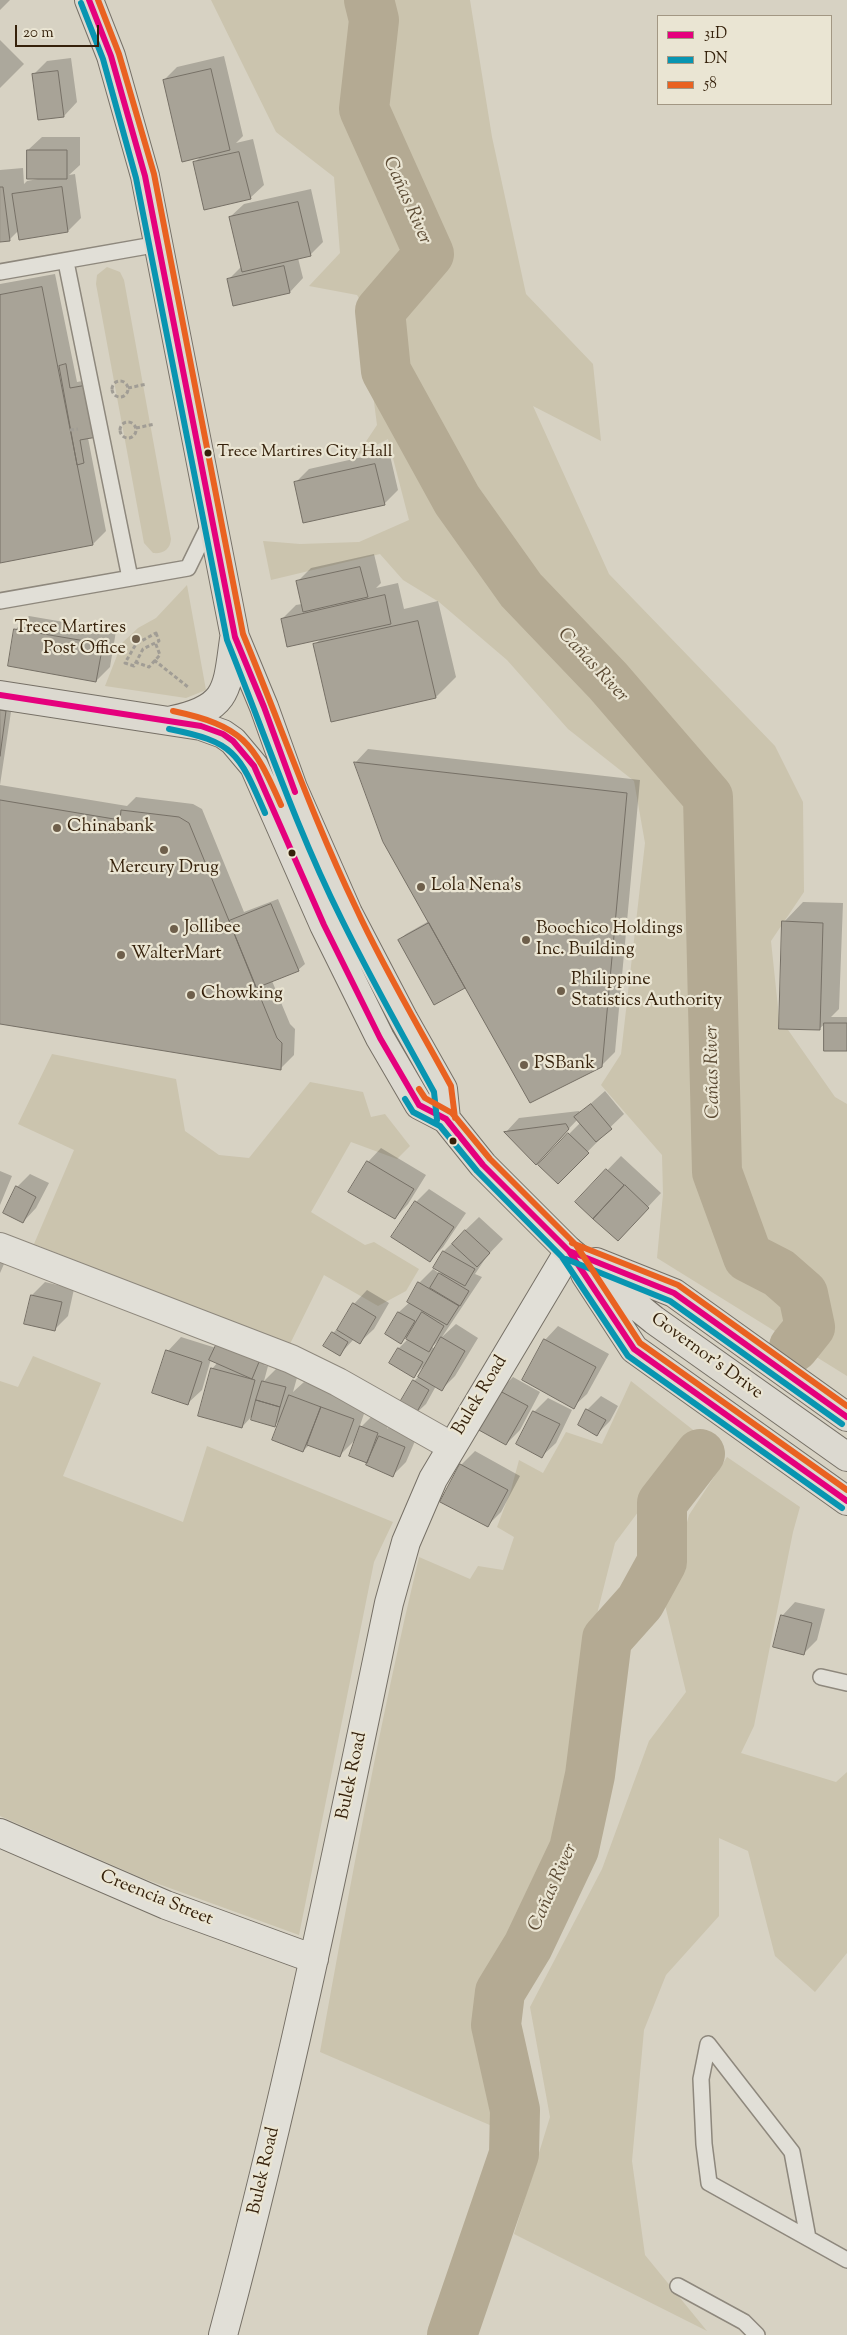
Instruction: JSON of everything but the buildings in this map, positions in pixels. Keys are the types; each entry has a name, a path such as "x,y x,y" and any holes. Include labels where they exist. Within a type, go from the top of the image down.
{"main road":[{"path":"89,0 108,49 133,130 158,244 235,637 264,707 296,795 348,913 404,1020 443,1089 446,1119"},
{"path":"171,720 193,715 207,708 222,694 230,672 235,637"},
{"name":"Governor's Drive","path":"0,695 201,726 223,734 241,748 260,777 324,925 384,1046 419,1105 446,1119 483,1165 570,1251 654,1320 847,1457"},
{"path":"0,1248 291,1359 338,1382 451,1446"},
{"name":"Governor's Drive","path":"570,1251 674,1293 847,1416"},
{"name":"Governor's Drive","path":"570,1251 634,1349 846,1500"},
{"name":"Bulek Road","path":"223,2335 252,2228 314,1960 389,1603 401,1558 418,1510 451,1446 570,1251"},
{"name":"Creencia Street","path":"0,1833 166,1905 314,1960"}],"lane":[{"path":"0,272 66,262 158,244"},
{"path":"66,262 130,578"},
{"path":"0,601 188,568 211,522"},
{"path":"821,1677 847,1683"},
{"path":"808,2238 792,2152 708,2044 701,2079 704,2144 709,2183 847,2260"},
{"path":"678,2286 744,2322 758,2335"}],"path":[{"path":"119,381 126,384 128,388 127,394 119,397 114,395 112,391 113,385 119,381"},
{"path":"128,388 147,384"},
{"path":"127,422 132,423 136,428 130,438 124,437 120,431 121,426 127,422"},
{"path":"136,428 155,424"},
{"path":"156,633 159,640 155,642 143,649 134,666 124,663 136,644 156,633"},
{"path":"135,662 149,666 160,655 155,642"},
{"path":"154,660 192,691"}],"shaded area":[{"path":"211,0 470,0 492,137 526,294 593,364 601,441 533,406 609,574 775,746 803,802 804,892 771,941 779,1017 835,1097 847,1104 847,1376 657,1258 663,1194 662,1155 601,1085 621,1054 645,843 634,781 568,729 507,660 439,602 403,580 380,554 271,580 263,541 300,544 359,542 409,520 388,439 357,455 377,425 367,348 368,313 357,295 309,286 340,253 334,177 276,132"},
{"path":"107,267 120,272 124,280 171,539 168,549 160,553 153,553 144,543 96,284 97,275"},
{"path":"187,585 206,690 186,698 105,686 122,643 138,628 156,618"},
{"path":"52,1054 176,1079 185,1131 219,1155 249,1158 310,1082 363,1092 371,1117 385,1114 410,1146 397,1159 351,1142 311,1212 365,1245 374,1242 419,1269 406,1291 378,1306 324,1275 289,1346 34,1244 74,1150 18,1124"},
{"path":"33,1356 101,1383 63,1476 183,1522 207,1446 393,1522 374,1562 299,1935 142,1878 0,1816 0,1381 18,1387"},
{"path":"631,1381 697,1433 615,1543 598,1610 576,1762 561,1846 494,1968 481,2020 499,2129 320,2052 378,1741 419,1557 470,1579 478,1566 503,1570 514,1537 497,1527 511,1490 519,1460 543,1473 566,1432 602,1444"},
{"path":"727,1457 800,1507 793,1532 754,1726 741,1753 836,1782 847,1772 847,1953 815,1992 775,1956 748,1851 719,1838 719,1916 666,1975 644,2030 632,2161 645,2255 707,2331 514,2234 550,2117 530,2007 602,1869 649,1741 686,1692 665,1605 689,1515"}],"waterway":[{"name":"Cañas River","path":"369,0 374,20 364,109 429,254 380,311 386,371 457,500 521,590 608,681 708,797 717,1172 748,1257 779,1273 803,1294 810,1327 794,1347"},
{"name":"Cañas River","path":"452,2335 514,2154 515,2110 496,2025 500,1992 528,1946 574,1849 590,1775 607,1639 640,1602 662,1562 662,1503 700,1454"}],"transit line":[{"name":"31D","path":"89,0 111,56 145,176 235,637 264,707 295,792"},
{"name":"58","path":"98,0 119,54 154,174 243,634 340,874 378,953 451,1086 455,1118"},
{"name":"DN","path":"81,3 103,59 136,178 227,640 309,850 352,940 434,1092 437,1120"},
{"name":"31D","path":"0,695 201,726 223,734 233,741 254,766 324,925 380,1038 419,1105 446,1119 483,1165 569,1251 634,1349 847,1501"},
{"name":"58","path":"173,711 215,723 243,740 262,766 281,805"},
{"name":"DN","path":"169,729 208,739 222,745 232,753 241,763 265,813"},
{"name":"58","path":"419,1089 425,1098 452,1113 490,1159 576,1245 640,1343 847,1490"},
{"name":"DN","path":"405,1099 413,1112 440,1126 477,1171 562,1257 628,1356 842,1508"},
{"name":"58","path":"572,1243 678,1285 847,1406"},
{"name":"31D","path":"569,1251 674,1293 847,1417"},
{"name":"DN","path":"566,1259 670,1301 842,1424"}],"place":[{"name":"Trece Martires City Hall","path":"208,453"},
{"name":"Trece Martires Post Office","path":"136,639"},
{"name":"Chinabank","path":"57,828"},
{"name":"Mercury Drug","path":"164,850"},
{"name":"Lola Nena's","path":"421,887"},
{"name":"Jollibee","path":"174,929"},
{"name":"Boochico Holdings Inc. Building","path":"526,940"},
{"name":"WalterMart","path":"121,955"},
{"name":"Philippine Statistics Authority","path":"561,991"},
{"name":"Chowking","path":"191,995"},
{"name":"PSBank","path":"524,1065"}]}
